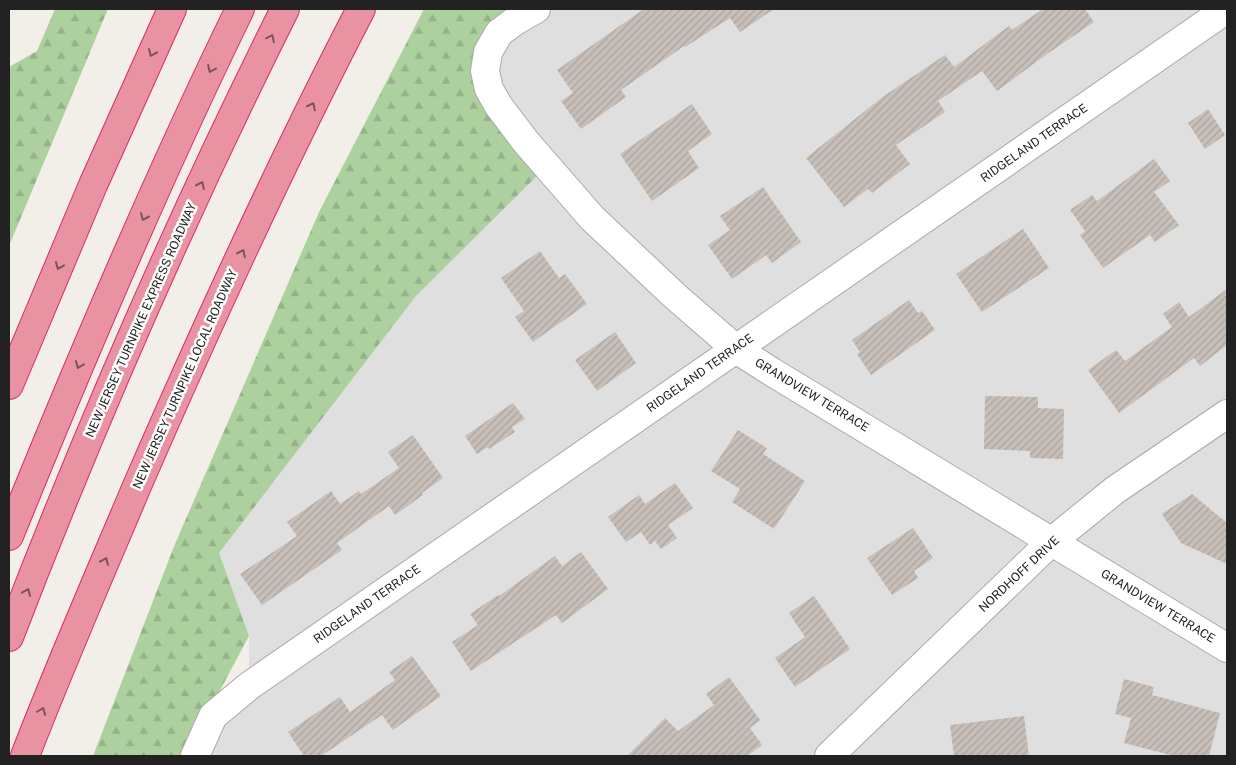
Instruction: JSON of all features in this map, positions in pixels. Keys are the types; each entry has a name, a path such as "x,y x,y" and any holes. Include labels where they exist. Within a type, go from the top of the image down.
{"highway":[{"path":"9,385 93,185 172,9"},
{"path":"9,536 106,303 240,9"},
{"name":"NEW JERSEY TURNPIKE EXPRESS ROADWAY","path":"9,637 68,489 138,324 208,169 286,9"},
{"name":"NEW JERSEY TURNPIKE LOCAL ROADWAY","path":"25,756 71,641 184,378 283,165 361,9"}],"street":[{"name":"GRANDVIEW TERRACE","path":"536,9 499,33 488,52 485,71 489,89 498,105 526,142 592,218 676,297 736,348 1227,648"},
{"name":"RIDGELAND TERRACE","path":"195,756 213,716 249,686 1227,9"},
{"name":"NORDHOFF DRIVE","path":"830,756 1051,542 1115,490 1227,414"}],"shaded area":[{"path":"536,9 1227,9 1227,756 195,756 249,685 249,636 218,553 416,296 547,166 485,71"}],"green space":[{"path":"55,9 108,9 9,246 9,67 37,51"},
{"path":"424,9 536,9 485,71 547,166 416,296 219,553 249,636 185,756 93,756 175,544 319,212"}],"building":[{"path":"644,9 774,9 740,32 730,18 684,46 621,90 626,97 581,129 561,101 573,93 557,70"},
{"path":"1043,9 1085,9 1094,22 997,91 982,71 938,101 945,112 896,145 910,164 872,193 868,189 844,207 806,158 884,96 945,55 954,67 1009,26 1012,30"},
{"path":"692,104 712,134 688,151 699,168 652,201 620,154"},
{"path":"1208,109 1225,135 1205,149 1188,123"},
{"path":"1154,159 1170,181 1154,192 1179,225 1155,242 1150,235 1103,268 1080,235 1085,231 1070,210 1092,195 1097,201"},
{"path":"763,187 801,242 772,263 766,255 732,279 708,245 730,230 720,216"},
{"path":"1023,229 1049,268 982,312 956,274"},
{"path":"540,251 559,278 565,274 587,304 533,342 515,317 524,311 501,278"},
{"path":"1227,289 1227,345 1200,366 1194,358 1119,413 1088,370 1116,350 1125,361 1172,327 1163,314 1179,302 1189,317"},
{"path":"909,300 918,313 922,311 935,330 871,375 857,354 860,352 852,340"},
{"path":"615,332 636,363 597,391 575,360"},
{"path":"985,396 1038,397 1038,408 1064,409 1063,459 1030,458 1030,451 984,449"},
{"path":"513,403 525,419 512,427 515,432 489,449 488,447 477,454 465,436"},
{"path":"738,430 767,448 763,454 805,481 774,529 732,502 740,489 711,471"},
{"path":"413,435 443,478 395,515 389,506 337,543 342,550 262,605 240,574 297,536 287,522 331,491 340,504 359,491 361,494 399,468 388,452"},
{"path":"675,483 693,508 668,525 677,538 661,549 655,541 650,545 641,532 626,542 608,517 639,495 645,504"},
{"path":"1192,494 1227,523 1227,564 1181,543 1162,514"},
{"path":"913,528 933,558 914,571 918,578 892,595 867,558"},
{"path":"581,552 608,589 562,623 556,615 471,671 452,642 478,625 470,614 555,556 562,566"},
{"path":"814,596 850,649 795,687 775,658 805,637 789,613"},
{"path":"412,656 441,696 393,730 382,715 321,756 304,756 288,732 340,697 350,712 395,680 389,672"},
{"path":"729,677 760,720 750,728 762,745 747,756 627,756 665,718 678,731 714,705 706,694"},
{"path":"1124,679 1154,687 1152,695 1220,713 1209,756 1174,756 1124,743 1131,718 1115,714"},
{"path":"1024,716 1029,756 954,756 950,725"}]}
